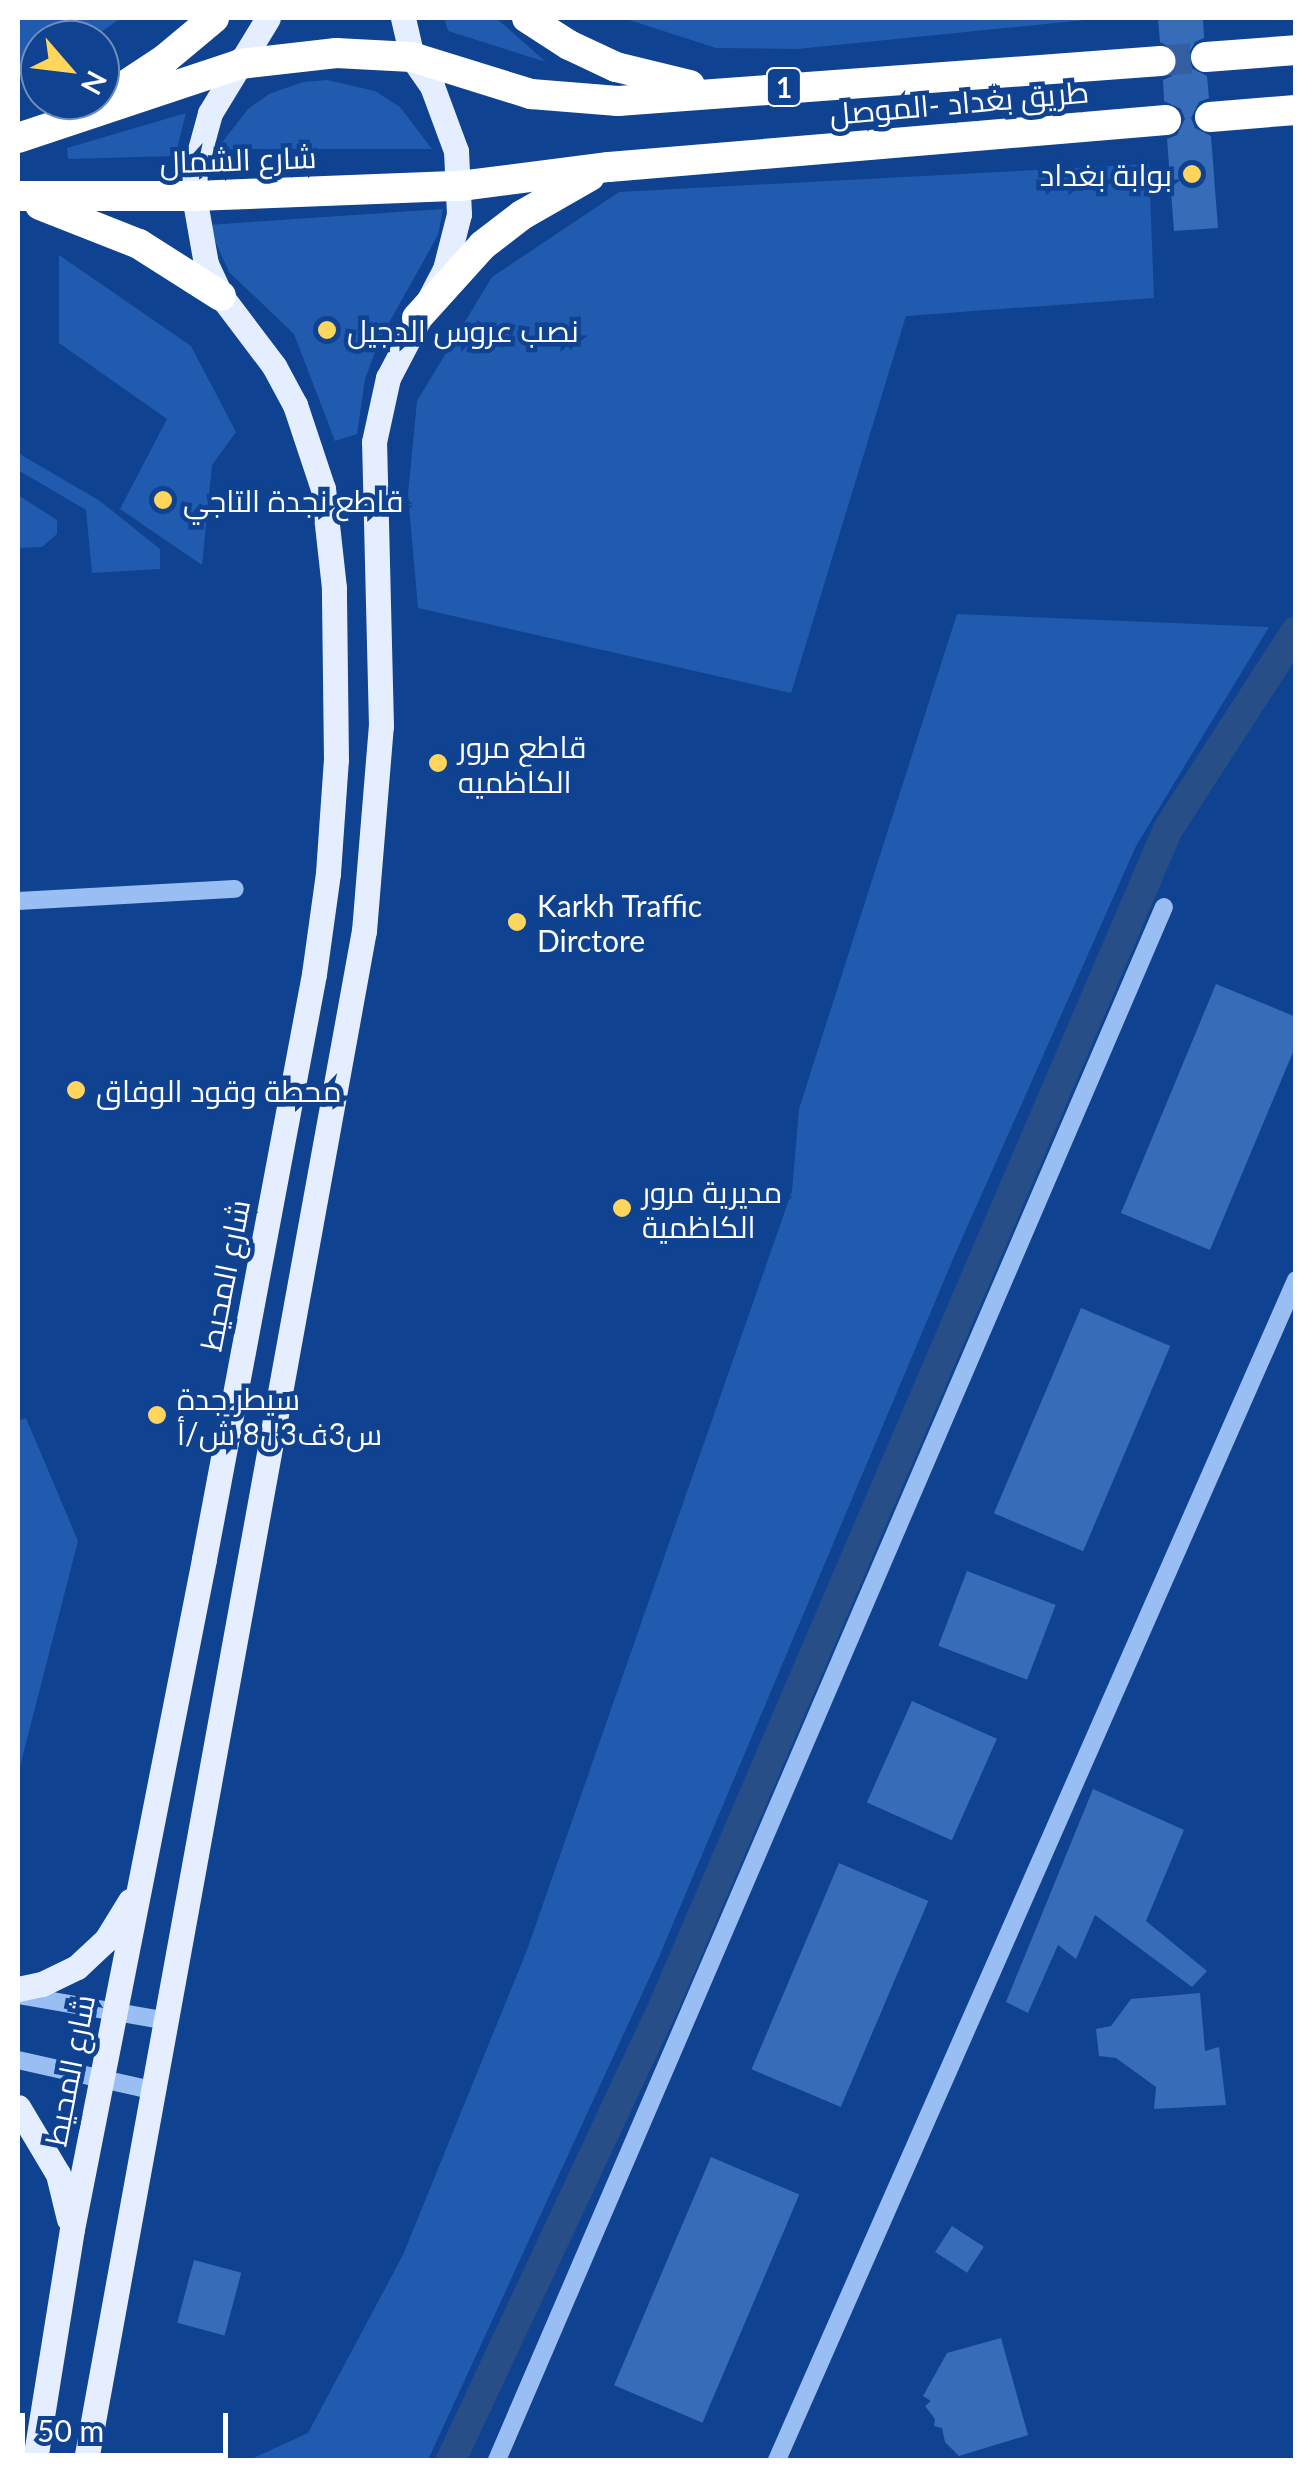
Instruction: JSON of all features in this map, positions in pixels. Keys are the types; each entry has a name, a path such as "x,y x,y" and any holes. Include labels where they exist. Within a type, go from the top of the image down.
{"highway":[{"path":"120,86 165,58 214,18"},
{"path":"528,18 570,45 649,77 716,89 768,88"},
{"path":"1206,58 1296,50"},
{"name":"1","path":"120,102 240,64 336,53 412,57 458,68 504,87 557,97 618,101 1162,61"},
{"path":"1210,116 1296,110"},
{"name":"1","path":"18,138 64,120"},
{"name":"طريق بغداد -الموصل","path":"460,186 608,167 1166,120"},
{"path":"417,318 484,245 536,206 608,167"},
{"name":"شارع الشمال","path":"18,198 460,186"},
{"path":"18,198 95,224 139,244 220,296"}],"main road":[{"name":"شارع المحيط","path":"35,2460 112,2012 206,1544 314,974 328,873 336,760 334,588 322,489 295,405 274,366 220,296 201,248 194,196 195,168 210,113 268,18"},
{"path":"86,2460 364,931 381,726 374,442 388,378 445,269 459,214 460,186 447,117 412,57 403,18"},
{"path":"217,1482 236,1498 261,1496"},
{"path":"206,1544 229,1537 251,1547"},
{"path":"18,1992 77,1967 106,1940 140,1884"},
{"path":"18,2107 58,2174 72,2229"}],"street":[{"path":"18,901 235,888"},
{"path":"497,2460 1164,907"},
{"path":"777,2460 1296,1280"},
{"path":"18,1992 163,2020"},
{"path":"18,2060 151,2090"}],"shaded area":[{"path":"18,18 121,18 20,20 18,79"},
{"path":"444,18 496,18 546,62 448,31"},
{"path":"623,18 1105,18 797,49 716,48"},
{"path":"327,80 375,91 400,107 432,149 217,149 248,109 269,94 303,82"},
{"path":"186,113 175,156 68,159 67,148"},
{"path":"1149,164 1154,298 906,316 791,693 418,608 408,494 417,401 492,277 619,192"},
{"path":"443,209 438,235 380,339 365,379 357,434 335,441 294,334 229,272 208,225"},
{"path":"59,255 191,346 236,432 212,465 202,565 120,509 167,419 59,343"},
{"path":"18,453 100,501 160,549 160,569 92,573 86,510 18,470"},
{"path":"18,495 57,520 57,534 42,547 18,548"},
{"path":"957,614 1269,627 1136,846 956,1252 659,1957 428,2460 249,2460 308,2433 403,2255 527,1950 792,1191 799,1109"},
{"path":"26,1418 78,1541 18,1774 18,1421"}],"building":[{"name":"بوابة بغداد","path":"1158,18 1203,18 1204,38 1195,42 1187,57 1191,68 1207,76 1209,98 1199,102 1191,118 1195,128 1211,136 1218,228 1174,231 1167,139 1177,135 1185,119 1181,109 1164,101 1163,80 1172,76 1180,61 1176,50 1160,42"},
{"path":"1216,984 1296,1017 1296,1045 1210,1250 1121,1213"},
{"path":"1081,1308 1170,1346 1083,1551 994,1513"},
{"path":"967,1571 1056,1605 1027,1680 938,1646"},
{"path":"912,1701 997,1739 952,1840 867,1802"},
{"path":"1093,1789 1184,1830 1146,1921 1207,1971 1192,1987 1095,1915 1076,1959 1058,1945 1028,2013 1006,2002"},
{"path":"839,1863 928,1901 841,2107 751,2069"},
{"path":"1200,1993 1205,2051 1219,2047 1226,2105 1154,2109 1156,2087 1116,2058 1099,2056 1096,2029 1111,2026 1131,1999"},
{"path":"711,2157 799,2195 702,2423 614,2385"},
{"path":"952,2226 984,2247 967,2273 935,2252"},
{"path":"194,2260 241,2273 225,2335 177,2323"},
{"path":"1001,2338 1028,2435 959,2456 945,2442 942,2428 934,2426 935,2419 925,2406 931,2401 923,2396 947,2353"}],"waterway":[{"path":"451,2460 664,2005 1168,829 1296,631"}],"tunnel":[{"path":"1161,61 1206,57"}],"place":[{"name":"بوابة بغداد","path":"1192,174"},
{"name":"نصب عروس الدجيل","path":"327,330"},
{"name":"قاطع نجدة التاجي","path":"163,500"},
{"name":"قاطع مرور الكاظميه","path":"438,763"},
{"name":"Karkh Traffic Dirctore","path":"517,922"},
{"name":"محطة وقود الوفاق","path":"76,1090"},
{"name":"مديرية مرور الكاظمية","path":"622,1208"},
{"name":"سيطر جدة س3ف3ل8 ش/أ","path":"157,1415"}]}
